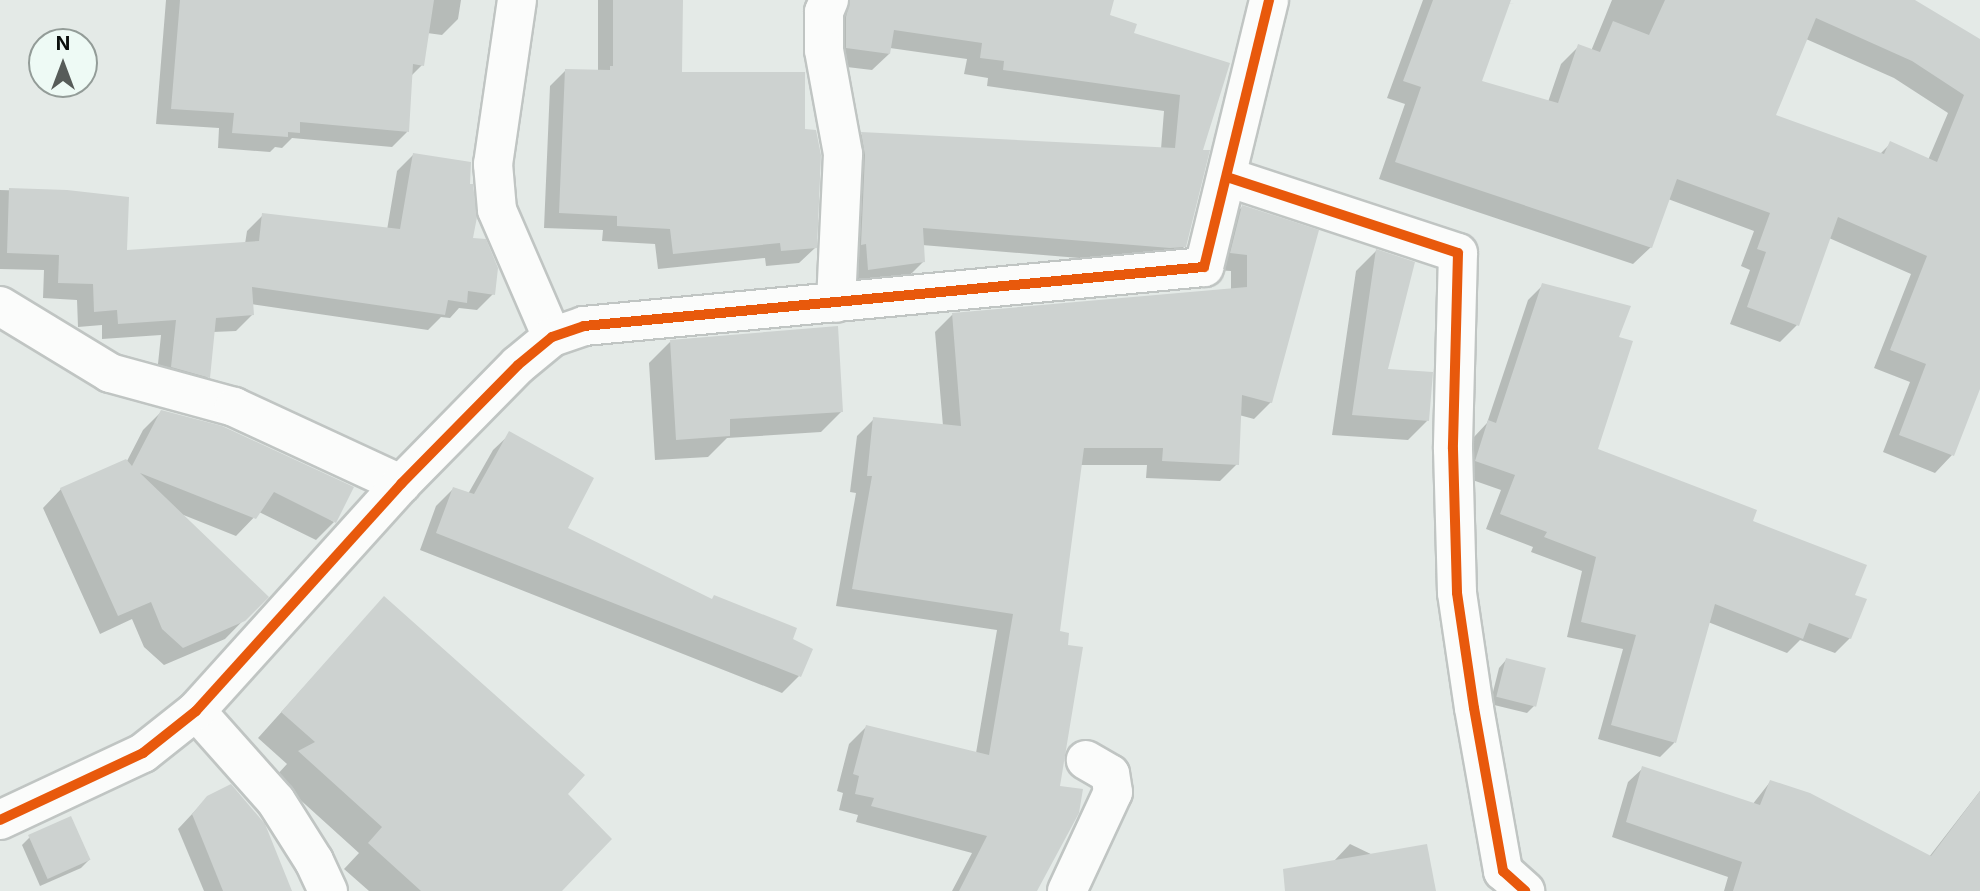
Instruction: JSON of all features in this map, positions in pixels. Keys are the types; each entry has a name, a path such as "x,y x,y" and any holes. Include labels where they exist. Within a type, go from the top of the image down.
{"street":[{"path":"517,0 492,164 497,210 552,337"},
{"path":"829,0 824,12 824,50 843,154 836,303"},
{"path":"0,820 143,753 196,711 401,484 519,365 552,337 584,326 1204,267 1269,0"},
{"path":"1227,177 1458,253 1452,449 1457,593 1503,871 1525,891"},
{"path":"0,306 110,373 234,407 401,484"},
{"path":"196,711 276,802 314,861 328,891"},
{"path":"1067,891 1113,792 1110,774 1086,760"}],"building":[{"path":"180,0 434,0 424,66 413,64 409,132 300,122 300,133 288,132 288,137 232,133 234,113 171,109"},
{"path":"613,0 683,0 682,72 805,72 805,129 816,130 821,155 817,248 781,251 780,243 673,254 670,229 617,226 617,216 559,213 565,69 610,70 610,66 613,66"},
{"path":"850,0 1114,0 1110,15 1137,24 1134,33 1230,63 1203,150 1210,150 1186,247 1170,248 923,228 925,262 868,270 866,244 861,245 865,155 861,132 1175,148 1180,95 1003,70 1004,61 980,58 982,43 894,30 890,54 846,48 846,17"},
{"path":"1433,0 1511,0 1482,81 1558,103 1578,44 1600,52 1613,21 1649,35 1665,0 1915,0 1980,39 1980,389 1954,456 1899,435 1926,364 1890,350 1927,256 1838,217 1799,326 1747,307 1766,252 1757,249 1770,213 1677,179 1652,248 1395,162 1421,87 1403,81","holes":["1816,18 1912,61 1964,95 1937,162 1890,141 1884,154 1776,115"]},
{"path":"413,153 471,162 470,184 473,184 477,217 473,238 486,239 498,268 495,295 468,291 467,303 448,300 445,315 252,287 254,315 216,318 210,378 171,367 176,320 118,324 117,310 94,312 93,284 58,283 59,255 7,253 9,188 67,190 129,197 127,250 259,241 262,213 400,229"},
{"path":"1242,205 1319,230 1272,403 1242,395 1239,465 1162,461 1163,448 1084,448 1060,631 1069,633 1068,645 1083,647 1060,786 1083,789 1079,813 1037,891 959,891 987,836 871,806 874,798 855,794 859,776 853,774 866,725 989,755 1013,614 852,589 872,476 867,476 873,417 961,426 952,313 1247,287 1247,255 1230,253"},
{"path":"1376,249 1415,262 1388,369 1433,372 1429,421 1352,415"},
{"path":"1542,283 1631,306 1619,337 1633,341 1598,449 1757,510 1753,521 1867,565 1855,595 1867,599 1851,639 1809,623 1803,639 1715,604 1676,743 1611,725 1636,635 1581,622 1596,557 1544,537 1547,532 1500,514 1515,475 1475,461 1488,420 1496,423"},
{"path":"838,326 843,412 730,419 730,436 676,440 670,340"},
{"path":"161,410 222,426 354,487 336,523 274,492 256,519 140,473 269,597 245,621 183,648 162,629 151,602 118,616 60,488 126,459 132,466"},
{"path":"509,431 594,478 568,528 712,599 714,595 797,628 793,639 813,649 801,677 436,533 453,487 474,494"},
{"path":"384,596 585,775 568,794 612,839 562,891 421,891 368,843 382,827 298,751 315,742 281,712"},
{"path":"1506,658 1546,668 1536,707 1496,697"},
{"path":"1642,766 1760,805 1770,780 1810,793 1931,856 1980,791 1980,891 1733,891 1742,862 1626,822"},
{"path":"231,784 265,824 292,891 223,891 192,814 207,796"},
{"path":"71,816 91,860 48,879 28,835"},
{"path":"1427,844 1436,891 1285,891 1283,869"}],"cycle path":[{"path":"0,820 143,753 196,711 401,484 518,365 552,337 584,326 1204,267 1269,0"},
{"path":"1227,177 1458,253 1453,449 1457,593 1503,871 1525,891"}]}
